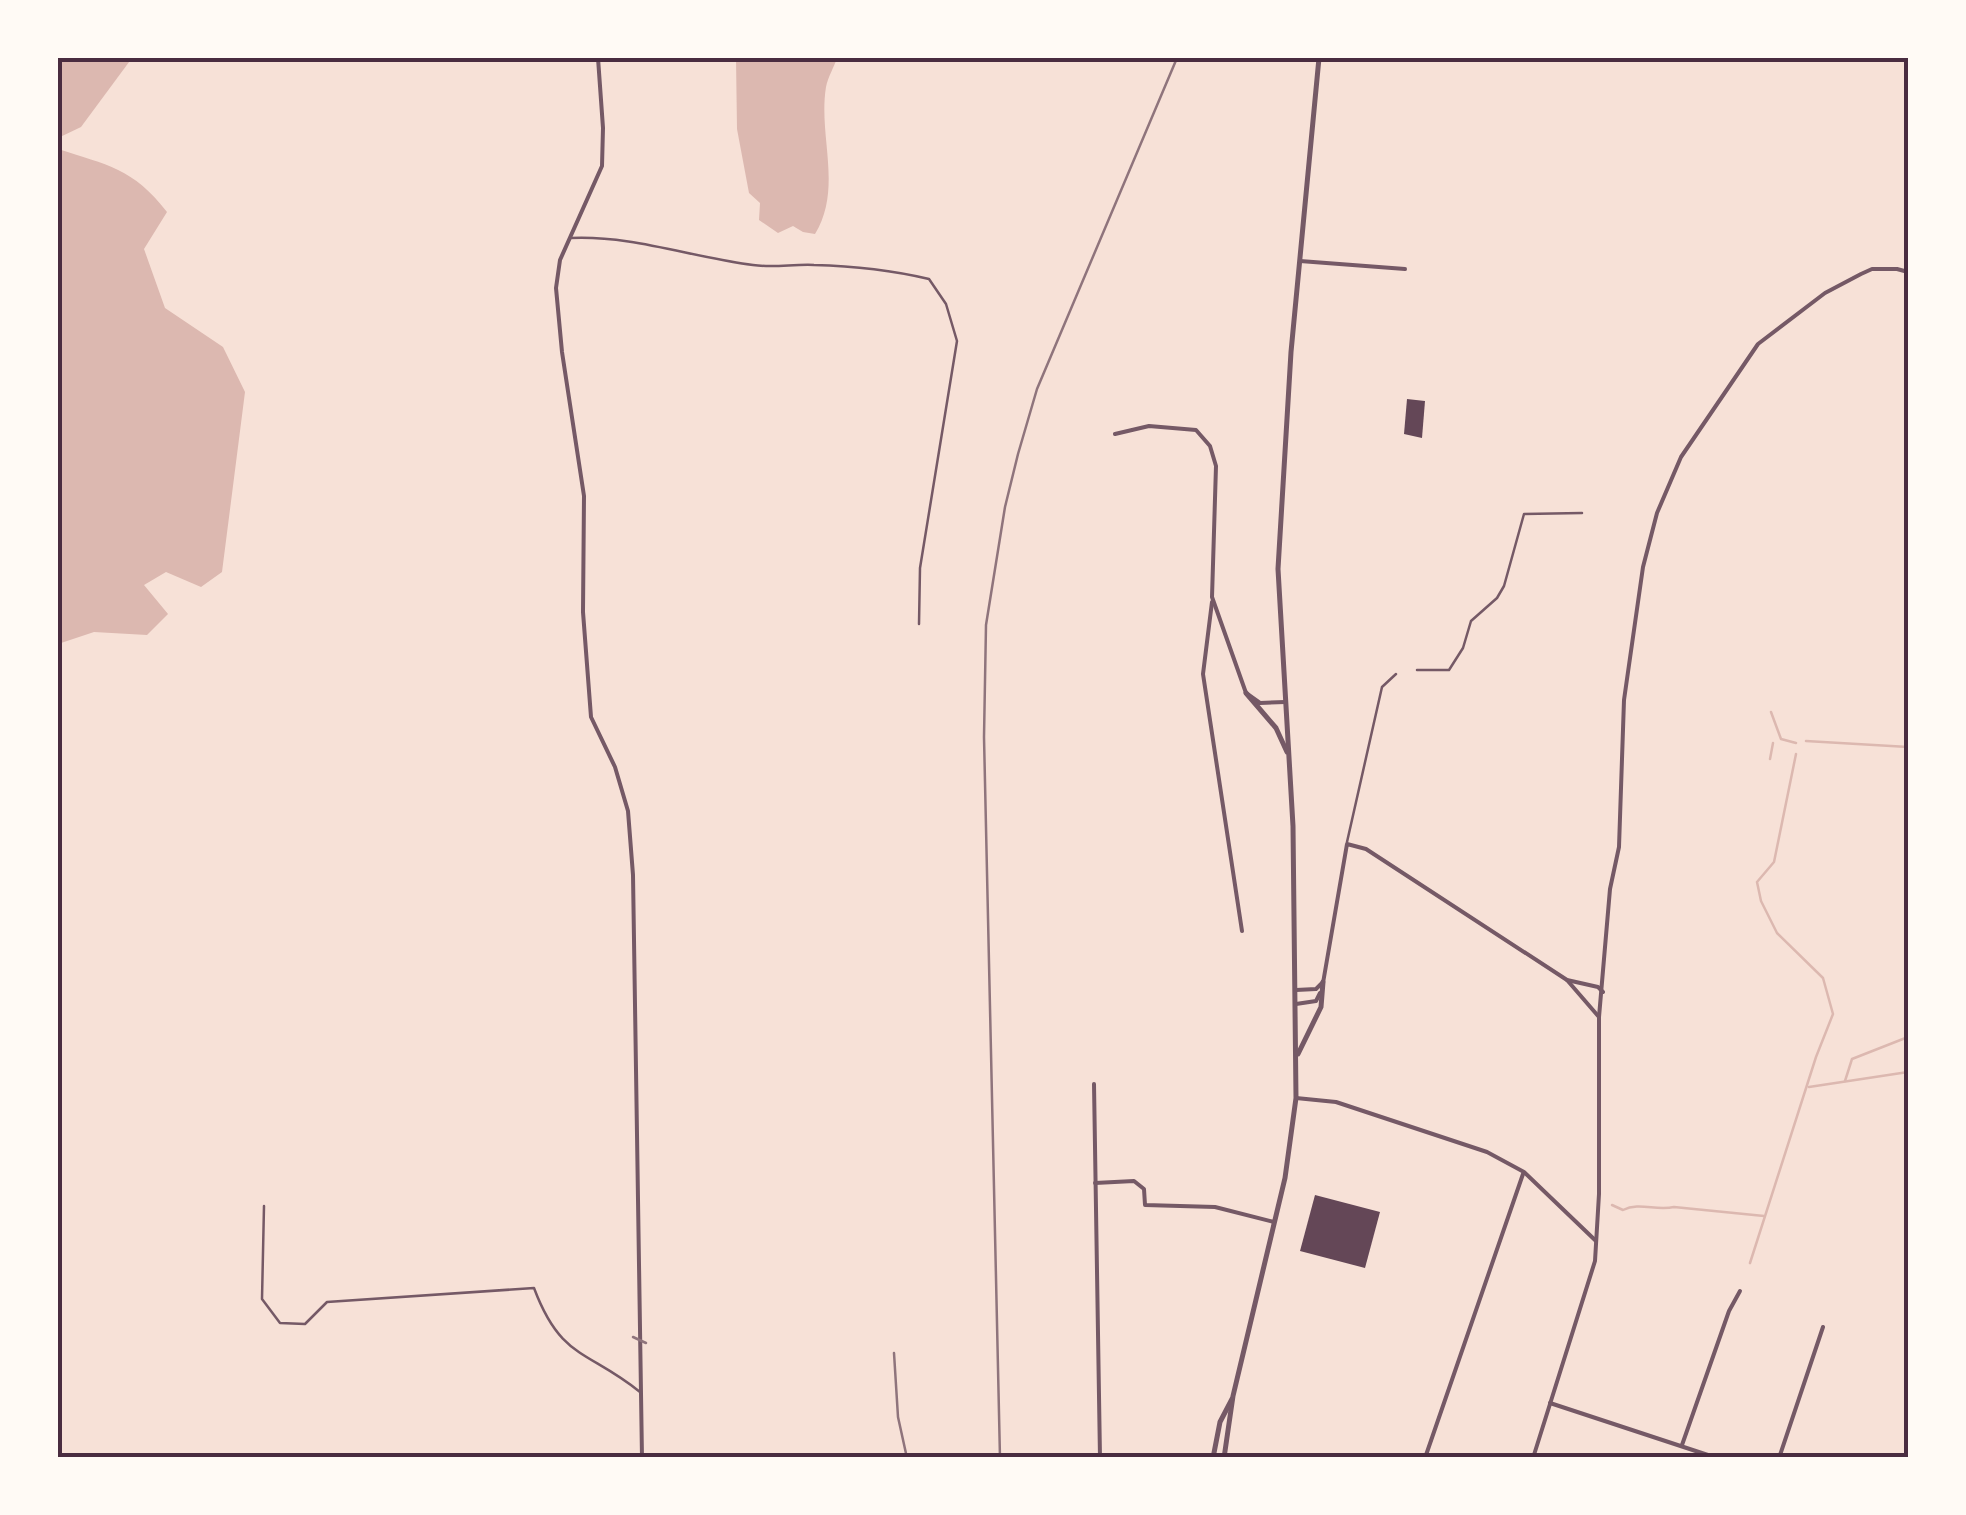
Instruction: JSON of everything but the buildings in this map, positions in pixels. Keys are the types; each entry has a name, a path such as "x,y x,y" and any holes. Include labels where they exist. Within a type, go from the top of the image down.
{"street":[{"path":"598,58 602,166 568,238 556,288 584,496 583,612 590,718 615,768 628,812 633,875 642,1458"},
{"path":"1224,1458 1233,1396 1290,1154 1296,1098 1296,990 1279,538 1319,58"},
{"path":"1300,261 1405,269"},
{"path":"1532,1458 1595,1261 1599,1017 1610,889 1619,847 1624,700 1643,567 1658,513 1681,457 1758,344 1825,293 1862,274 1872,270 1908,272"},
{"path":"1115,434 1148,426 1196,430 1210,446 1216,466 1212,597 1204,674 1242,931"},
{"path":"1212,597 1246,693 1276,728 1288,754"},
{"path":"1246,693 1260,703 1286,702"},
{"path":"1297,1057 1321,1007 1347,844 1366,849 1567,980 1599,1017"},
{"path":"1567,980 1598,987 1603,992"},
{"path":"1296,990 1316,988 1323,982"},
{"path":"1296,1004 1316,1001 1323,982"},
{"path":"1094,1084 1100,1458"},
{"path":"1296,1098 1336,1102 1487,1152 1524,1172 1596,1240"},
{"path":"1425,1458 1524,1172"},
{"path":"1094,1183 1134,1181 1144,1189 1145,1205 1215,1207 1274,1222"},
{"path":"1682,1445 1740,1291"},
{"path":"1779,1458 1823,1327"},
{"path":"1213,1458 1220,1422 1233,1396"},
{"path":"1550,1403 1717,1458"}],"lane":[{"path":"568,238 601,236 656,244 757,266 882,268 929,279 946,304 957,341 920,568 919,624"},
{"path":"1416,670 1449,670 1471,621 1497,598 1504,586 1524,514 1582,513"},
{"path":"1347,844 1382,687 1396,674"},
{"path":"264,1206 262,1298 280,1323 305,1324 326,1302 534,1288 546,1319 559,1337 641,1394"}],"shaded area":[{"path":"58,58 132,58 81,127 58,138"},
{"path":"736,58 837,58 824,105 827,199 815,234 793,226 778,233 759,220 760,203 749,193 737,129"},
{"path":"58,149 105,164 130,177 167,212 144,249 165,308 223,347 245,392 222,572 201,587 166,572 144,585 168,614 147,635 94,632 58,644"}],"waterway":[{"path":"1771,712 1781,739 1796,743"},
{"path":"1806,741 1908,747"},
{"path":"1770,759 1773,743"},
{"path":"1750,1263 1833,1014 1823,978 1777,933 1761,901 1757,882 1774,862 1796,754"},
{"path":"1845,1081 1852,1059 1908,1037"},
{"path":"1809,1087 1908,1072"},
{"path":"1612,1205 1623,1210 1674,1207 1764,1216"}],"railway":[{"path":"1000,1458 984,737 986,625 1005,507 1037,389 1177,58"},
{"path":"633,1337 646,1343"},
{"path":"894,1353 898,1417 907,1458"}]}
